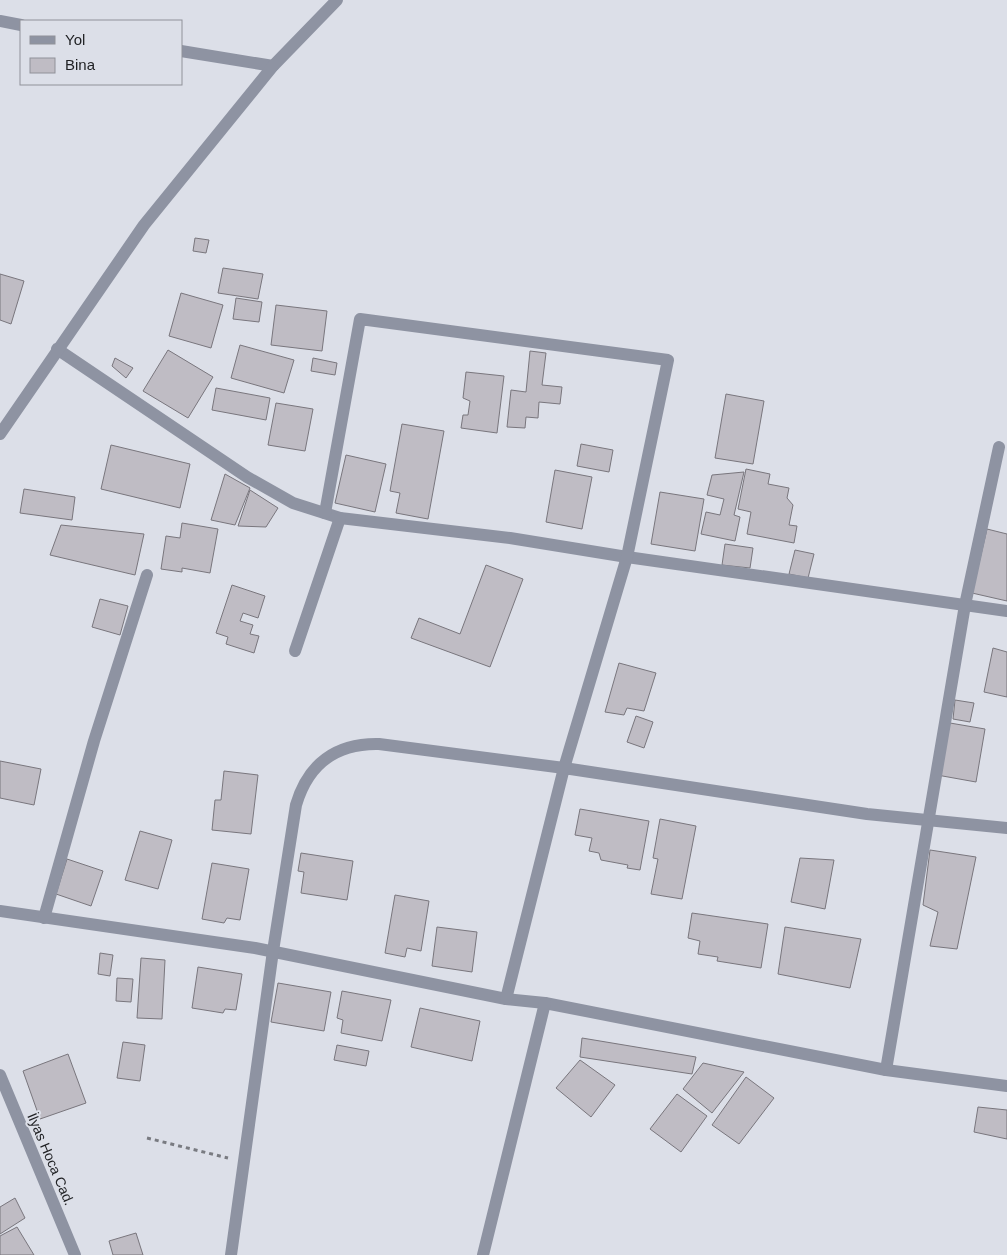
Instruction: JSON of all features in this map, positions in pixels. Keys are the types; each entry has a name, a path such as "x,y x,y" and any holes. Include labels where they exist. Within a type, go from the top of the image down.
{"street":[{"path":"0,434 144,224 273,66 337,0"},
{"path":"0,21 20,24"},
{"path":"182,51 273,66"},
{"path":"325,513 360,319 668,360 626,557 564,768 506,999"},
{"path":"57,349 247,477 293,503 340,518 510,538 626,557 1007,611"},
{"path":"886,1070 964,605 999,447"},
{"path":"295,652 340,518"},
{"path":"44,918 94,741 147,575"},
{"path":"231,1255 273,951 296,805 301,789 310,773 322,760 342,749 364,744 379,744 564,768 858,813 1007,828"},
{"path":"0,911 273,951 506,999 545,1003 886,1070 1007,1086"},
{"path":"483,1255 545,1003"},
{"name":"İlyas Hoca Cad.","path":"0,1075 75,1255"}],"path":[{"path":"147,1138 244,1162"}],"building":[{"path":"195,238 209,240 206,253 193,251"},
{"path":"223,268 263,274 258,299 218,293"},
{"path":"0,274 24,281 11,324 0,320"},
{"path":"181,293 223,305 211,348 169,336"},
{"path":"236,298 262,302 259,322 233,319"},
{"path":"276,305 327,311 322,351 271,345"},
{"path":"240,345 294,360 284,393 231,378"},
{"path":"168,350 213,377 188,418 143,391"},
{"path":"530,351 546,353 542,385 562,387 560,404 539,402 538,418 526,417 525,428 507,427 511,390 526,392"},
{"path":"115,358 133,368 126,378 112,366"},
{"path":"313,358 337,363 335,375 311,371"},
{"path":"466,372 504,376 497,433 461,428 463,415 468,415 470,401 463,398"},
{"path":"216,388 270,398 266,420 212,410"},
{"path":"726,394 764,401 753,464 715,458"},
{"path":"276,403 313,409 305,451 268,445"},
{"path":"402,424 444,431 428,519 396,513 400,493 390,491"},
{"path":"581,444 613,450 609,472 577,466"},
{"path":"111,445 190,464 180,508 101,489"},
{"path":"346,455 386,464 375,512 335,503"},
{"path":"746,469 770,474 768,484 789,488 787,498 793,505 789,525 797,526 794,543 747,534 751,512 738,509"},
{"path":"555,470 592,477 582,529 546,522"},
{"path":"744,472 734,515 740,517 735,541 701,534 706,512 720,515 724,499 707,495 712,475"},
{"path":"225,474 250,488 235,525 211,520"},
{"path":"24,489 75,497 72,520 20,513"},
{"path":"250,490 278,508 266,527 238,526"},
{"path":"660,492 704,499 695,551 651,544"},
{"path":"182,523 218,529 210,573 182,568 182,572 161,569 166,536 180,538"},
{"path":"61,525 144,534 135,575 50,555"},
{"path":"987,529 1007,534 1007,601 972,593"},
{"path":"725,544 753,548 750,568 722,565"},
{"path":"795,550 814,554 808,578 789,574"},
{"path":"486,565 523,579 490,667 411,638 419,618 460,634"},
{"path":"232,585 265,596 258,618 243,613 240,621 253,625 250,634 259,636 254,653 226,644 228,637 216,633"},
{"path":"100,599 128,606 120,635 92,627"},
{"path":"993,648 1007,652 1007,697 984,692"},
{"path":"619,663 656,673 644,711 627,708 624,715 605,712"},
{"path":"955,700 974,703 970,722 953,719"},
{"path":"636,716 653,722 644,748 627,742"},
{"path":"950,723 985,729 976,782 937,775"},
{"path":"0,761 41,769 34,805 0,798"},
{"path":"224,771 258,775 251,834 212,830 215,800 221,800"},
{"path":"580,809 649,821 640,870 627,868 628,865 601,860 599,853 589,851 592,838 575,835"},
{"path":"660,819 696,826 682,899 651,894 658,859 653,858"},
{"path":"140,831 172,840 158,889 125,880"},
{"path":"930,850 976,857 957,949 930,946 938,912 923,905"},
{"path":"301,853 353,861 347,900 301,893 304,872 298,871"},
{"path":"800,858 834,860 825,909 791,902"},
{"path":"67,859 103,871 91,906 56,894"},
{"path":"212,863 249,869 240,920 227,918 224,923 202,919"},
{"path":"395,895 429,901 421,951 407,948 405,957 385,953"},
{"path":"692,913 768,924 761,968 717,961 718,957 698,954 700,941 688,938"},
{"path":"437,927 477,932 472,972 432,966"},
{"path":"785,927 861,939 850,988 778,974"},
{"path":"100,953 113,955 110,976 98,974"},
{"path":"141,958 165,960 162,1019 137,1018"},
{"path":"198,967 242,974 236,1010 225,1009 223,1013 192,1008"},
{"path":"117,978 133,979 131,1002 116,1001"},
{"path":"278,983 331,992 324,1031 271,1022"},
{"path":"342,991 391,1000 382,1041 341,1033 343,1020 337,1018"},
{"path":"420,1008 480,1021 472,1061 411,1047"},
{"path":"582,1038 696,1057 692,1074 580,1057"},
{"path":"123,1042 145,1045 140,1081 117,1078"},
{"path":"337,1045 369,1051 366,1066 334,1060"},
{"path":"68,1054 86,1103 40,1119 23,1071"},
{"path":"580,1060 615,1085 591,1117 556,1088"},
{"path":"703,1063 744,1072 712,1113 683,1089"},
{"path":"746,1077 774,1098 739,1144 712,1125"},
{"path":"677,1094 707,1116 681,1152 650,1129"},
{"path":"978,1107 1007,1110 1007,1139 974,1132"},
{"path":"15,1198 25,1218 0,1234 0,1207"},
{"path":"17,1227 34,1255 0,1255 0,1236"},
{"path":"136,1233 143,1255 113,1255 109,1241"}]}
